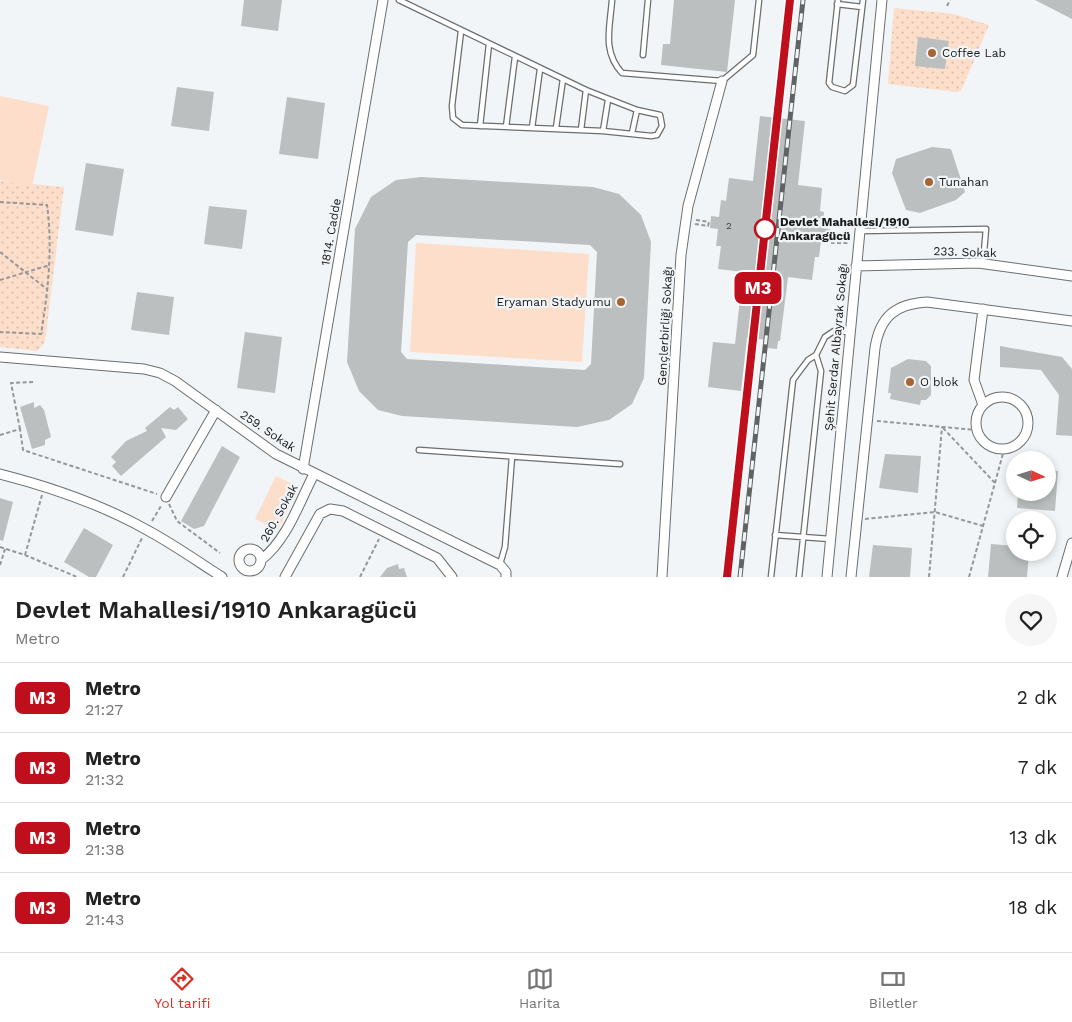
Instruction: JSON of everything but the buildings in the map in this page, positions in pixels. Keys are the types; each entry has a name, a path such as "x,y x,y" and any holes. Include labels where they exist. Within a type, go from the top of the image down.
{"street":[{"name":"1814. Cadde","path":"303,469 383,0"},
{"name":"Şehit Serdar Albayrak Sokağı","path":"826,577 882,0"},
{"name":"Gençlerbirliği Sokağı","path":"662,577 681,255 688,206 722,81"},
{"name":"233. Sokak","path":"856,266 984,263 1072,276"},
{"path":"851,577 877,335 884,320 894,311 910,303 927,302 1072,320"},
{"path":"983,309 974,380 983,405"},
{"name":"259. Sokak","path":"0,357 152,371 175,381 276,454 500,565"},
{"path":"1006,397 1014,400 1026,411 1028,419 1025,436 1012,448 1004,450 986,445 976,430 978,412 983,405 990,400 1006,397"},
{"path":"166,498 216,410"},
{"path":"0,474 44,486 96,505 147,530 222,577"},
{"name":"260. Sokak","path":"261,560 255,551 248,549 242,552 239,562 244,574 256,569 261,560 272,551 280,540 314,474"},
{"path":"285,577 320,514 330,509 343,511 437,558 452,577"},
{"path":"1062,577 1072,543"},
{"path":"500,565 506,572 506,577"}],"lane":[{"path":"399,0 608,100 637,110 660,115 662,126 657,135 651,136 556,128 462,126 453,118 452,106 461,31"},
{"path":"612,0 608,50 613,63 622,73 722,81 753,55 759,0"},
{"path":"643,55 648,0"},
{"path":"862,0 862,7 853,84 845,91 832,87 829,83 838,2 862,7"},
{"path":"480,126 489,44"},
{"path":"506,127 515,57"},
{"path":"532,128 540,69"},
{"path":"556,128 562,79"},
{"path":"582,130 586,90"},
{"path":"603,131 608,100"},
{"path":"632,133 637,110"},
{"path":"860,231 986,229 984,263"},
{"path":"771,577 793,380 808,360 816,355 825,337 834,331 850,332"},
{"path":"799,577 821,371 816,355"},
{"path":"419,450 620,464"},
{"path":"500,565 505,547 512,457"},
{"path":"775,534 830,539"}],"path":[{"path":"947,6 950,0"},
{"path":"0,202 46,205 50,227 48,290 41,334 0,332"},
{"path":"694,224 708,226 710,222 695,220"},
{"path":"846,243 832,243 831,235 847,236"},
{"path":"0,252 48,290"},
{"path":"0,280 50,265"},
{"path":"35,382 10,384 23,450 166,498 177,521 220,553"},
{"path":"867,420 976,430"},
{"path":"942,427 995,483"},
{"path":"929,577 942,427"},
{"path":"0,435 20,429"},
{"path":"969,577 1004,450"},
{"path":"25,555 44,486"},
{"path":"857,520 934,512 983,526"},
{"path":"360,577 383,531"},
{"path":"0,547 25,555 77,577"},
{"path":"0,565 5,549"}],"shaded area":[{"path":"894,8 954,14 989,25 961,91 888,84"},
{"path":"0,96 49,106 32,187 0,180"},
{"path":"0,181 64,187 45,342 37,351 0,347"},
{"path":"416,243 589,254 582,362 410,352"},
{"path":"276,476 299,487 278,530 255,519"}],"railway":[{"path":"727,577 790,0"},
{"path":"740,577 803,0"}],"metro line":[{"name":"M3","path":"727,577 790,0"}],"place":[{"name":"Coffee Lab","path":"932,53"},
{"name":"Tunahan","path":"929,182"},
{"name":"Devlet Mahallesi/1910 Ankaragücü","path":"765,229"},
{"name":"Eryaman Stadyumu","path":"621,302"},
{"name":"O blok","path":"910,382"}]}
